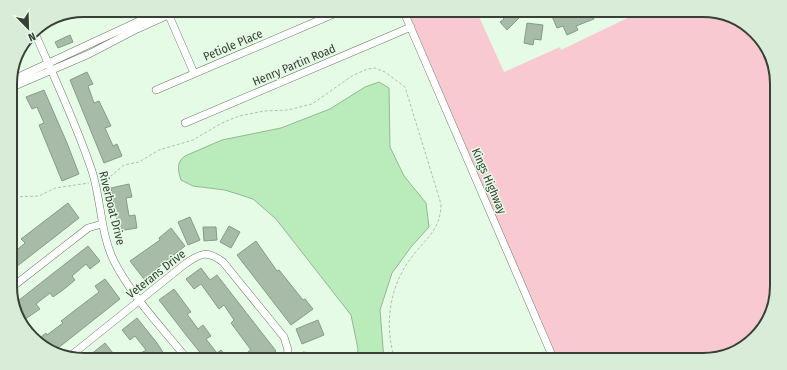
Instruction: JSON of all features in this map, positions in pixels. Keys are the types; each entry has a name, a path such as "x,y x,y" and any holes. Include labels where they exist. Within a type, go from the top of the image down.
{"street":[{"path":"17,79 89,54 157,17"},
{"path":"168,17 194,73"},
{"name":"Petiole Place","path":"156,90 326,17"},
{"name":"Kings Highway","path":"406,17 551,353"},
{"name":"Henry Partin Road","path":"185,123 411,27"},
{"name":"Riverboat Drive","path":"41,48 82,143 94,182 102,224 115,264 140,300 182,353"},
{"path":"17,84 49,68"},
{"path":"17,283 88,228 102,224"},
{"name":"Veterans Drive","path":"76,352 197,256 206,254 214,256 224,262 284,337 288,350 287,353"}],"path":[{"path":"17,197 39,196 55,188 94,182 111,176 124,165 139,162 159,150 193,140 222,123 239,116 258,112 297,109 312,104 352,76 367,69 375,68 385,72 405,88 441,204 440,219 437,227 405,266 393,296 390,315 390,341 393,353"}],"shaded area":[{"path":"410,17 479,17 504,72 560,47 561,50 629,17 703,17 716,18 729,22 744,31 756,43 765,58 769,75 770,286 769,299 765,312 756,327 744,339 716,352 554,353"},
{"path":"379,82 389,88 390,147 404,176 426,203 429,227 411,247 392,273 380,310 383,353 358,353 351,315 276,219 253,199 225,190 193,186 181,180 178,167 180,161 185,156 222,140 281,128 330,109 365,87"}],"building":[{"path":"502,17 520,17 507,30 500,22 504,19"},
{"path":"552,17 594,17 594,19 576,26 578,30 567,35 563,26 557,28"},
{"path":"527,23 543,25 541,40 534,39 533,45 524,43"},
{"path":"70,35 73,42 58,48 55,42"},
{"path":"87,72 93,84 88,86 94,103 99,101 111,126 105,128 113,146 117,144 122,156 104,163 70,80"},
{"path":"44,90 79,174 62,181 39,125 44,123 37,107 32,109 26,97"},
{"path":"129,184 132,197 126,198 129,216 135,215 137,228 119,231 111,188"},
{"path":"68,203 79,218 17,266 17,250 25,243 21,239"},
{"path":"190,217 200,240 188,245 178,222"},
{"path":"229,226 240,232 231,248 220,242"},
{"path":"203,227 216,227 217,240 204,241"},
{"path":"171,228 185,246 144,279 130,261 160,240 159,238"},
{"path":"256,241 277,271 279,270 303,300 305,299 313,309 291,325 237,255"},
{"path":"88,246 100,261 90,269 86,264 72,276 75,280 53,297 50,293 36,304 40,309 26,319 19,300"},
{"path":"201,268 210,280 217,275 276,351 274,353 249,353 251,350 231,323 234,320 224,305 219,309 201,284 194,289 186,279"},
{"path":"105,279 120,299 58,348 41,337 46,333 47,335 63,323 61,321 99,292 95,286"},
{"path":"174,289 191,312 187,314 198,329 203,325 211,336 206,339 217,353 200,353 159,300"},
{"path":"137,318 163,353 141,353 146,350 135,336 130,340 122,330"},
{"path":"318,320 324,335 302,344 296,329"},
{"path":"105,343 113,353 92,353"}]}
